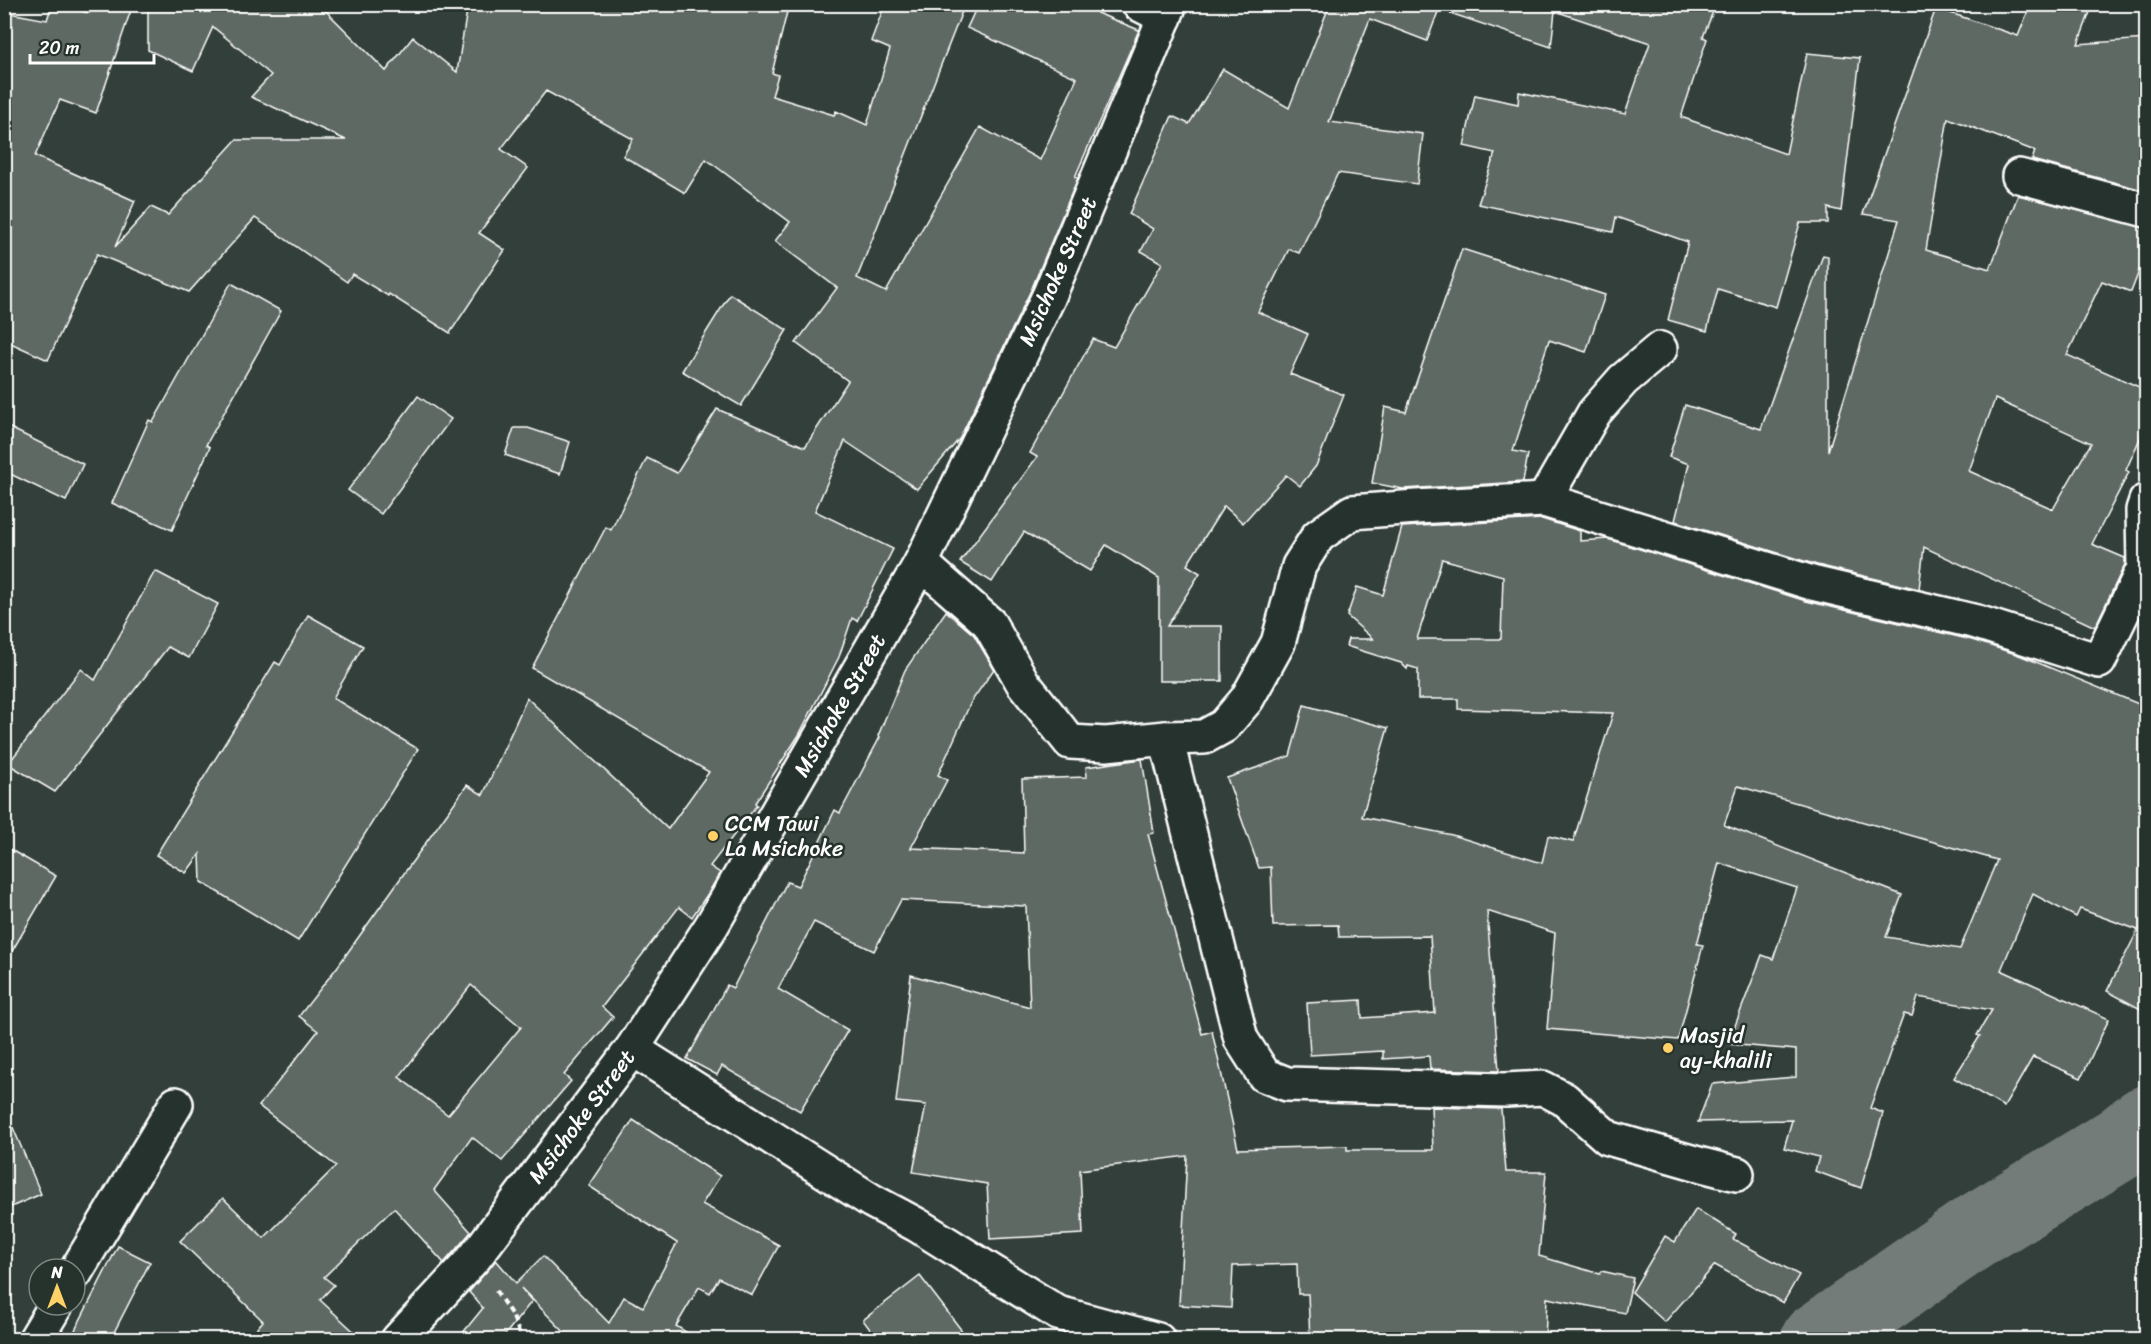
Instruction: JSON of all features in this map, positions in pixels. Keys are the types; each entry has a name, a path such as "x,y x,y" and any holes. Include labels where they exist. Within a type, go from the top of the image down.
{"street":[{"name":"Msichoke Street","path":"398,1340 475,1257 632,1048 712,925 921,563 1049,296 1158,9"},
{"path":"2019,176 2146,210"},
{"path":"1544,500 1594,413 1623,380 1660,349"},
{"path":"921,563 989,623 1023,683 1070,742 1106,744 1204,737 1224,726 1247,699 1278,643 1299,566 1318,536 1353,512 1544,500 1812,583 1977,622 2099,661 2144,568 2143,510 2146,501"},
{"path":"1166,738 1241,1039 1264,1075 1287,1084 1495,1090 1543,1088 1564,1100 1608,1138 1737,1174"},
{"path":"632,1048 872,1200 917,1225 1058,1313 1158,1340"},
{"path":"85,1257 176,1104"},
{"path":"35,1340 49,1317"}],"path":[{"path":"475,1257 513,1317 522,1340"}],"building":[{"path":"52,4 89,13 91,4 133,4 96,113 60,100 35,156 135,201 115,247 151,207 168,215 236,140 346,140 251,97 271,75 213,27 193,71 148,50 148,4 319,4 386,71 413,37 457,72 468,4 789,4 772,73 778,75 772,96 834,115 836,111 867,125 890,49 871,41 885,4 965,4 857,278 886,292 980,127 1040,160 1077,78 967,28 978,4 1101,4 1097,13 1139,30 1075,177 1078,178 1032,288 960,438 917,489 845,441 815,511 893,549 857,621 852,618 839,657 799,735 755,803 757,805 710,866 720,873 709,892 692,917 679,907 602,1007 613,1017 564,1075 571,1081 502,1161 472,1137 434,1190 471,1232 444,1263 394,1208 324,1277 334,1285 320,1300 363,1340 247,1340 263,1321 180,1241 223,1198 264,1238 336,1166 259,1106 318,1031 299,1016 338,966 467,785 483,795 527,698 668,829 709,772 532,668 606,527 611,530 647,458 677,473 717,409 805,447 848,381 796,343 837,288 775,241 790,222 706,159 685,193 623,156 633,139 546,91 501,149 528,168 479,233 505,250 450,333 389,294 388,296 352,274 347,282 255,218 189,292 97,254 48,360 4,340 4,12 47,20","holes":["471,985 521,1027 448,1115 399,1077"]},
{"path":"1330,4 1441,4 1427,41 1370,19 1329,122 1423,134 1417,184 1338,173 1299,253 1289,249 1258,312 1308,334 1290,374 1344,395 1316,466 1300,486 1286,475 1243,523 1224,506 1187,565 1200,573 1167,626 1222,626 1222,681 1159,681 1159,578 1106,545 1090,571 1024,532 992,582 960,562 1037,457 1030,453 1093,339 1114,347 1162,263 1141,251 1153,229 1129,214 1172,116 1189,124 1223,69 1289,108"},
{"path":"1442,4 1716,4 1703,37 1707,39 1681,117 1786,154 1807,53 1860,58 1841,211 1828,208 1828,223 1800,223 1776,307 1718,289 1707,331 1668,320 1688,242 1616,217 1613,232 1478,204 1495,153 1464,146 1475,95 1518,104 1519,92 1625,114 1650,43 1555,11 1551,47 1441,10"},
{"path":"2031,4 2093,4 2078,44 2146,39 2146,191 2032,160 2035,151 1948,118 1926,250 1990,269 2018,195 2146,228 2146,253 2131,292 2102,281 2067,355 2146,390 2146,425 2126,470 2129,472 2092,544 2125,558 2125,564 2095,627 1924,547 1919,589 1817,565 1675,521 1689,464 1669,457 1685,405 1761,429 1823,255 1828,256 1828,451 1899,220 1863,214 1936,8 2018,36","holes":["1995,399 2091,443 2053,509 1969,471"]},
{"path":"1462,249 1605,295 1586,352 1549,340 1513,451 1528,454 1523,482 1403,489 1372,483 1385,407 1406,412"},
{"path":"231,283 281,311 206,445 210,447 172,530 112,503 149,420 153,422"},
{"path":"730,294 787,330 741,406 682,371"},
{"path":"418,396 451,419 381,514 348,490"},
{"path":"4,425 83,464 66,501 4,471"},
{"path":"514,428 528,428 570,442 560,474 505,455"},
{"path":"1542,519 1580,531 1580,541 1608,539 1806,601 1972,640 2019,655 2146,707 2146,1012 2107,991 2138,930 2080,909 2076,917 2033,894 2001,970 2109,1019 2081,1078 2033,1057 2004,1107 1954,1078 1980,1036 1977,1035 1992,1010 1918,997 1912,1016 1904,1014 1870,1108 1883,1113 1861,1188 1815,1171 1819,1157 1784,1148 1792,1120 1698,1122 1712,1084 1796,1077 1796,1050 1728,1044 1762,955 1773,959 1797,888 1719,863 1697,944 1703,945 1678,1040 1547,1029 1555,933 1487,911 1499,1071 1430,1069 1429,1056 1383,1059 1383,1051 1310,1055 1307,1003 1361,1000 1362,1018 1435,1013 1430,936 1339,937 1338,925 1273,926 1271,867 1259,868 1227,778 1290,756 1304,705 1388,728 1362,817 1452,835 1542,863 1548,836 1573,842 1613,713 1458,709 1458,699 1418,699 1418,669 1408,666 1407,669 1401,663 1346,646 1348,639 1373,639 1347,616 1357,587 1383,595 1402,527","holes":["1442,559 1503,576 1501,639 1417,639","1738,786 1997,860 1960,949 1886,937 1902,895 1724,825"]},
{"path":"155,571 218,604 189,658 168,647 55,792 8,764 81,669 95,680"},
{"path":"946,611 974,635 994,669 971,702 938,775 947,780 911,848 1024,853 1022,779 1087,777 1086,767 1142,759 1154,833 1148,834 1202,1034 1212,1031 1238,1149 1347,1146 1347,1150 1433,1150 1431,1107 1501,1109 1506,1172 1546,1172 1539,1256 1600,1274 1601,1271 1633,1278 1625,1313 1547,1298 1545,1340 1310,1340 1308,1294 1298,1294 1297,1264 1233,1266 1231,1308 1179,1305 1187,1156 1080,1170 1083,1234 990,1239 987,1184 913,1172 926,1105 896,1102 911,975 1030,1007 1026,906 901,900 874,951 814,922 778,989 848,1030 800,1111 722,1066 717,1075 687,1059 727,985 733,988 787,882 798,886 835,810 840,813 880,737 878,736 905,670"},
{"path":"308,615 363,646 333,698 418,749 298,941 201,882 200,854 186,873 156,855 275,662 280,665"},
{"path":"4,846 56,876 4,965"},
{"path":"4,1106 41,1194 4,1210"},
{"path":"633,1120 720,1176 702,1204 779,1245 752,1295 719,1278 710,1293 699,1287 676,1326 699,1340 572,1340 521,1288 532,1301 501,1340 457,1340 483,1308 469,1292 496,1260 516,1283 543,1256 609,1323 624,1297 643,1307 677,1243 589,1186"},
{"path":"1696,1209 1736,1234 1733,1239 1799,1275 1783,1303 1715,1265 1665,1322 1632,1292 1665,1236 1675,1242"},
{"path":"118,1246 150,1262 110,1340 70,1340 82,1317 87,1317 87,1307"},
{"path":"920,1276 969,1340 878,1340 863,1320"}],"waterway":[{"path":"1818,1340 1971,1234 2122,1142 2146,1123"}],"place":[{"name":"CCM Tawi La Msichoke","path":"713,836"},
{"name":"Masjid ay-khalili","path":"1668,1048"}]}
